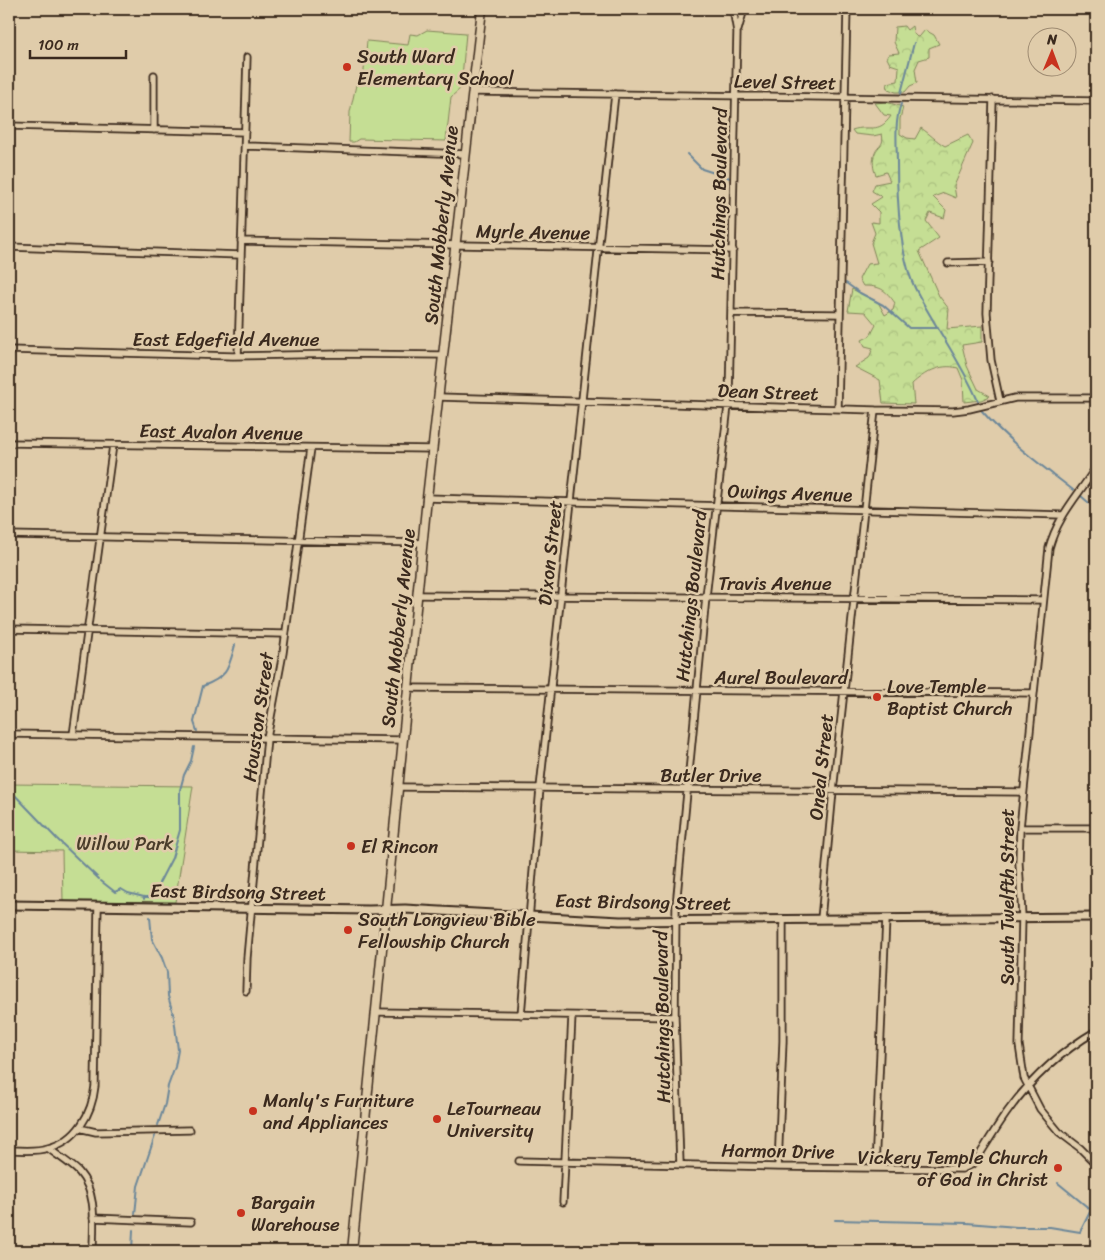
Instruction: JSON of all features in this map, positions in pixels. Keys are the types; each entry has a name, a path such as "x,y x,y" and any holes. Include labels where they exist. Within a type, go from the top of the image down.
{"main road":[{"name":"South Mobberly Avenue","path":"352,1251 427,498 482,9"}],"street":[{"name":"Hutchings Boulevard","path":"680,1164 675,1017 675,921 706,597 728,406 732,313 737,32 733,9"},
{"name":"Hutchings Boulevard","path":"737,32 744,9"},
{"path":"838,409 847,9"},
{"path":"238,356 247,57"},
{"path":"154,75 154,130"},
{"name":"Level Street","path":"473,92 1096,101"},
{"name":"Dixon Street","path":"522,1015 540,788 615,94"},
{"path":"993,99 987,313 991,360 1000,401"},
{"path":"9,126 245,132"},
{"path":"245,146 466,154"},
{"name":"Myrle Avenue","path":"241,241 733,250"},
{"path":"9,247 240,255"},
{"path":"948,263 989,262"},
{"path":"732,313 840,314"},
{"name":"East Edgefield Avenue","path":"9,350 238,356 341,354 443,356"},
{"name":"Dean Street","path":"438,397 875,410 962,410 1020,398 1096,398"},
{"name":"Oneal Street","path":"821,919 843,692 875,410"},
{"name":"East Avalon Avenue","path":"9,443 433,449"},
{"path":"73,735 113,445"},
{"name":"Houston Street","path":"246,991 247,958 267,738 285,634 310,448"},
{"name":"South Twelfth Street","path":"1096,468 1062,515 1048,548 1023,792 1019,853 1022,917 1019,1045 1021,1066 1028,1088 1040,1109 1051,1123 1096,1164"},
{"name":"Owings Avenue","path":"427,498 1062,515"},
{"path":"9,536 423,543"},
{"name":"Travis Avenue","path":"417,594 1043,600"},
{"path":"9,629 285,634"},
{"name":"Aurel Boulevard","path":"408,688 1033,693"},
{"path":"9,734 404,740"},
{"name":"Butler Drive","path":"398,787 1023,792"},
{"path":"1020,828 1096,828"},
{"name":"East Birdsong Street","path":"9,905 387,909 620,921 1096,917"},
{"path":"9,1150 35,1150 48,1148 62,1142 79,1128 92,1105 95,1086 98,906"},
{"path":"778,1167 783,1040 783,919"},
{"path":"875,1168 886,919"},
{"path":"377,1012 675,1017"},
{"path":"563,1202 572,1016"},
{"name":"Harmon Drive","path":"519,1161 957,1169 971,1165 977,1159 1007,1112 1042,1072 1096,1031"},
{"path":"79,1128 96,1132 190,1130"},
{"path":"48,1148 76,1169 83,1178 91,1196 93,1218 92,1251"},
{"path":"93,1218 191,1222"}],"green space":[{"path":"904,26 907,30 912,26 913,33 917,37 925,30 934,35 939,44 929,48 929,57 919,60 915,69 917,83 910,86 905,92 896,92 888,89 887,83 898,81 899,67 890,64 887,58 889,54 899,53 894,42 895,27"},
{"path":"427,30 466,33 461,88 451,97 446,141 359,139 349,142 350,112 356,85 363,80 367,41 408,45 410,34 418,35"},
{"path":"886,102 903,107 900,119 900,134 907,138 915,139 921,128 945,146 968,135 973,143 954,186 956,198 944,193 933,197 946,210 944,218 930,213 926,221 939,238 919,251 939,296 949,309 947,329 982,326 982,342 962,345 967,366 978,389 990,396 981,400 964,402 963,380 958,368 945,367 927,373 912,384 914,404 883,403 880,380 855,367 869,358 873,348 865,346 862,340 870,336 876,325 865,312 848,311 852,289 878,302 885,315 893,310 895,303 885,291 863,286 859,279 867,264 877,263 871,243 875,233 871,222 879,223 879,212 871,204 882,197 872,191 875,184 890,181 886,172 876,175 874,167 874,156 882,143 882,134 873,136 855,134 852,130 878,127 886,122 891,116 884,115 875,103"},
{"name":"Willow Park","path":"9,784 193,786 175,902 63,901 62,851 9,850"}],"waterway":[{"path":"901,93 914,43"},
{"path":"901,104 896,142 897,178 900,228 906,261 915,288 964,372 978,401"},
{"path":"687,154 702,169 730,178"},
{"path":"846,283 883,305 909,328 938,328"},
{"path":"982,411 1014,443 1073,490"},
{"path":"1081,496 1096,509"},
{"path":"197,731 194,722 203,686 218,679 226,671 235,645"},
{"path":"144,897 157,895 159,883 172,858 180,830 180,790 194,747"},
{"path":"9,789 99,879"},
{"path":"101,881 115,892 121,889 144,897 144,899"},
{"path":"150,917 152,939 167,972 168,996 174,1017 178,1050 158,1125"},
{"path":"135,1214 138,1186 155,1136"},
{"path":"1058,1183 1091,1210"},
{"path":"835,1220 1050,1227 1080,1232 1091,1210 1096,1214"},
{"path":"132,1251 133,1230"}],"place":[{"name":"South Ward Elementary School","path":"347,67"},
{"name":"Love Temple Baptist Church","path":"877,697"},
{"name":"El Rincon","path":"351,846"},
{"name":"South Longview Bible Fellowship Church","path":"348,930"},
{"name":"Manly's Furniture and Appliances","path":"253,1111"},
{"name":"LeTourneau University","path":"437,1119"},
{"name":"Vickery Temple Church of God in Christ","path":"1058,1168"},
{"name":"Bargain Warehouse","path":"241,1213"}]}
